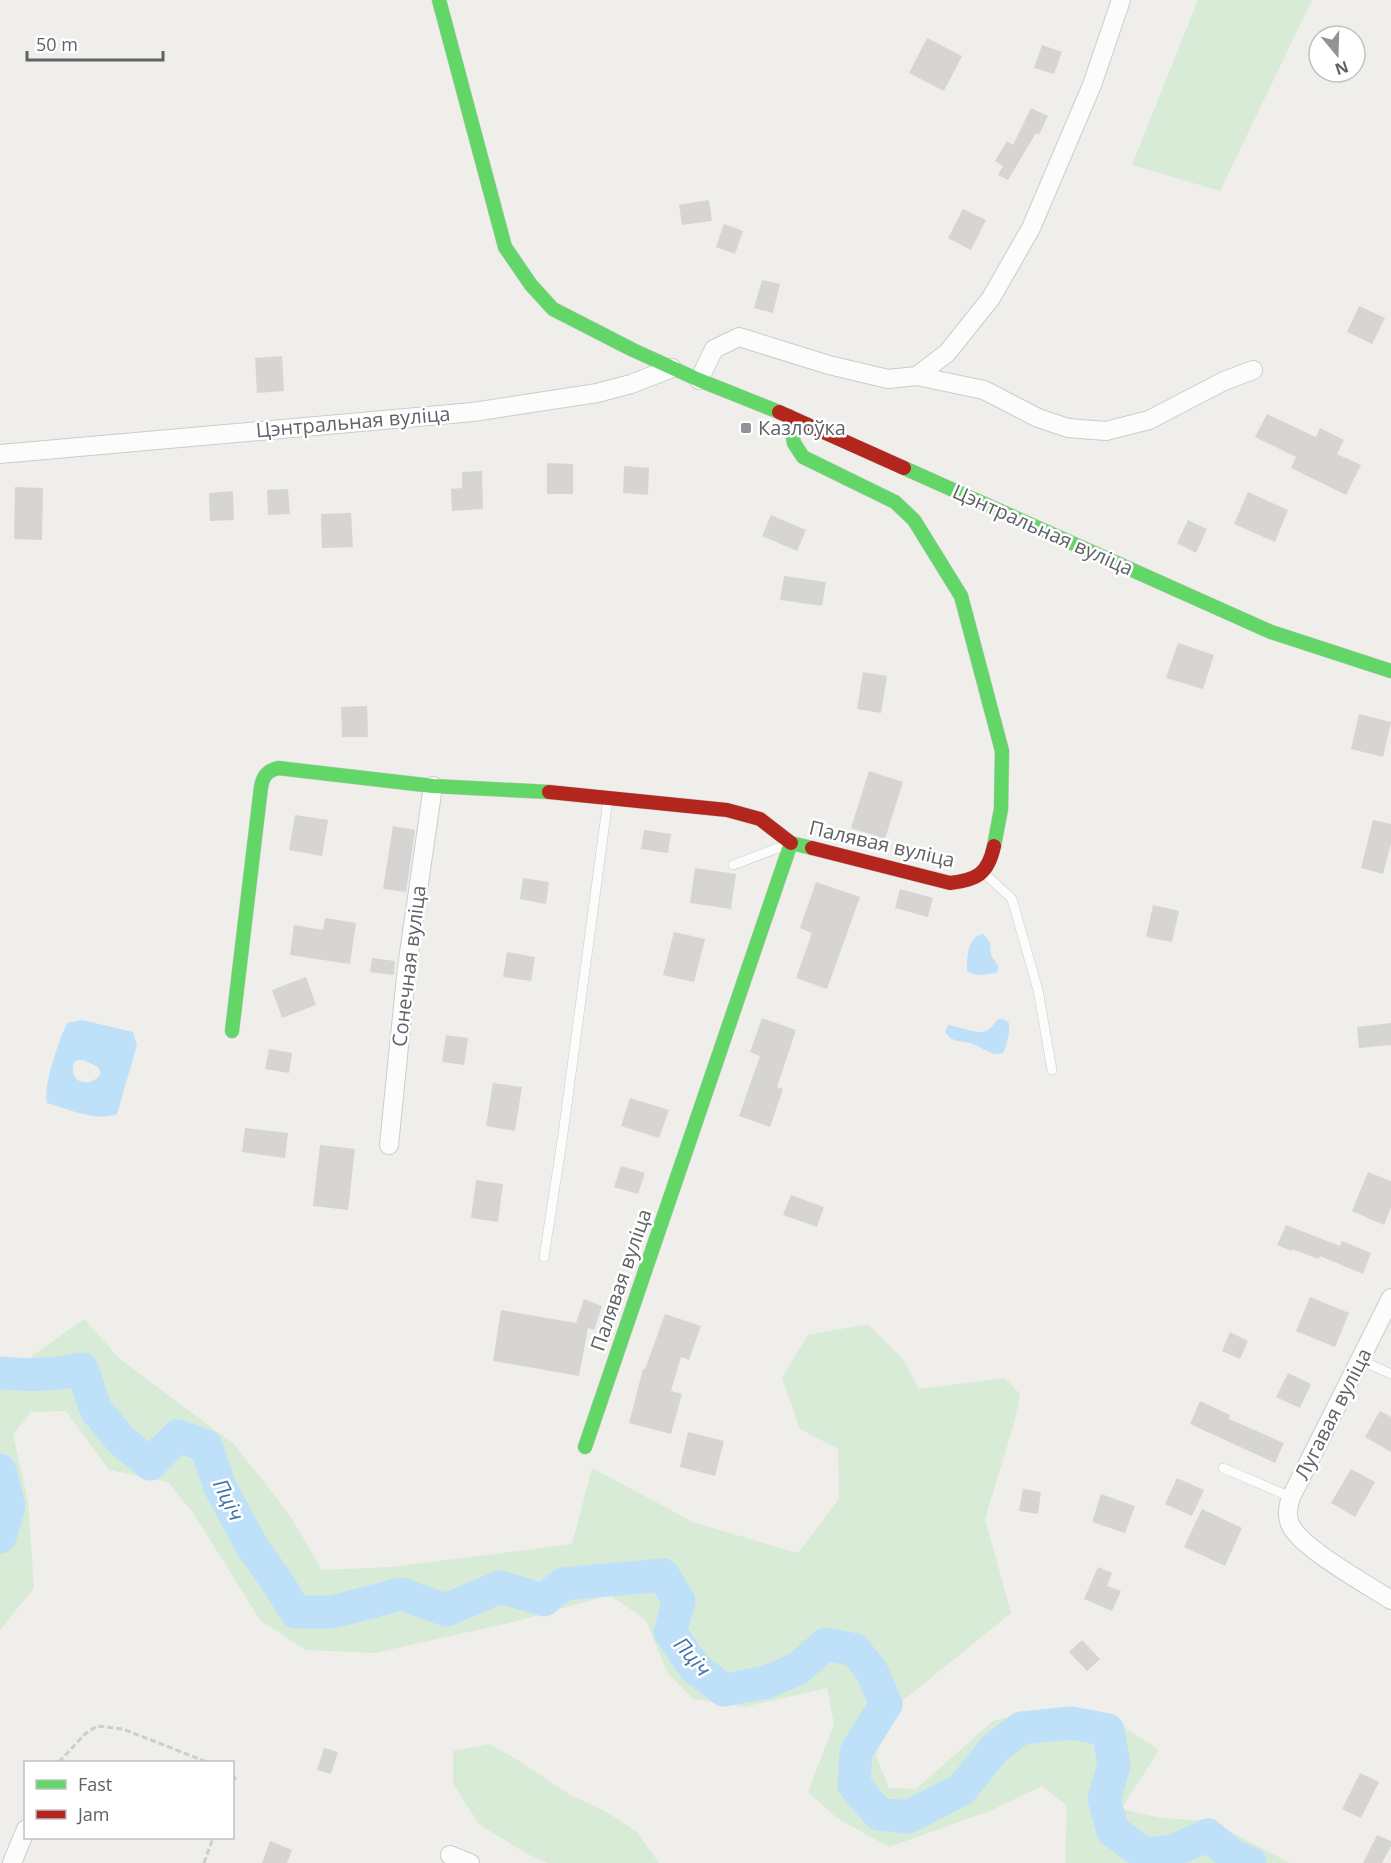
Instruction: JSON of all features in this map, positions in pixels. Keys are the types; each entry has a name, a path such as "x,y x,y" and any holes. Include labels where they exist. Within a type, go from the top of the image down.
{"street":[{"path":"439,0 505,247 531,285 553,309 589,330 672,368"},
{"path":"917,376 948,353 992,298 1031,228 1092,85 1121,0"},
{"path":"699,380 714,349 739,338 829,365 888,379 917,376 984,390 1038,418 1068,428 1106,431 1149,420 1224,381 1252,370"},
{"name":"Цэнтральная вуліца","path":"0,454 473,412 597,393 631,384 672,368 789,416 1271,632 1391,671"},
{"path":"789,416 794,443 803,457 895,502 914,520 961,596 1002,751 1001,809 992,855 983,872"},
{"path":"232,1031 262,776 267,770 278,768 433,786 609,797 727,810 760,819 790,843"},
{"name":"Сонечная вуліца","path":"389,1145 407,967 433,786"},
{"name":"Палявая вуліца","path":"585,1447 790,843 950,883 969,881 983,872"},
{"name":"Лугавая вуліца","path":"1291,1497 1391,1298"},
{"path":"1291,1497 1287,1510 1290,1524 1297,1536 1391,1600"},
{"path":"12,1863 24,1834"},
{"path":"450,1855 470,1863"}],"lane":[{"path":"544,1257 609,797"},
{"path":"733,865 790,843"},
{"path":"983,872 1012,899 1038,990 1052,1070"},
{"path":"1360,1360 1391,1374"},
{"path":"1223,1468 1291,1497"}],"path":[{"path":"60,1761 85,1734 97,1726 123,1729 204,1761"},
{"path":"204,1863 213,1839"}],"green space":[{"path":"1198,0 1312,0 1220,191 1132,165"},
{"path":"84,1319 121,1360 234,1444 291,1517 322,1570 391,1567 572,1544 592,1468 695,1523 798,1553 839,1499 838,1449 800,1429 782,1378 808,1335 868,1324 903,1359 919,1389 1005,1378 1020,1394 1015,1420 985,1519 1011,1613 895,1707 876,1755 889,1788 916,1789 993,1721 1029,1712 1103,1713 1159,1750 1121,1809 1161,1818 1210,1821 1290,1863 1065,1863 1067,1806 1042,1786 992,1810 889,1847 837,1818 808,1792 834,1724 827,1688 744,1707 693,1699 667,1672 646,1620 610,1595 513,1622 375,1653 305,1650 260,1620 194,1514 168,1482 109,1470 66,1411 31,1412 13,1435 28,1501 34,1588 0,1630 0,1368 18,1366"},
{"path":"490,1744 572,1796 601,1809 636,1831 659,1863 548,1863 527,1854 479,1824 453,1784 453,1751"}],"water":[{"path":"983,934 990,942 991,955 998,966 998,971 981,975 973,974 967,971 969,949 974,939"},
{"path":"999,1019 1009,1023 1008,1038 1003,1053 993,1054 971,1043 957,1041 945,1032 948,1025 984,1032"},
{"path":"82,1020 133,1032 137,1045 117,1114 91,1116 47,1103 49,1074 67,1023","holes":["83,1060 98,1067 101,1074 89,1082 79,1081 73,1073 75,1061"]}],"building":[{"path":"927,38 962,56 944,91 909,73"},
{"path":"1042,45 1062,52 1054,74 1034,68"},
{"path":"1031,108 1048,116 1039,135 1036,133 1008,180 998,175 1003,166 995,161 1007,141 1013,145"},
{"path":"709,200 712,221 682,225 679,205"},
{"path":"963,209 986,220 971,250 948,238"},
{"path":"724,224 743,231 735,254 716,247"},
{"path":"762,280 780,284 773,313 754,308"},
{"path":"1359,306 1385,318 1372,344 1347,332"},
{"path":"282,356 284,391 257,393 255,358"},
{"path":"1267,414 1316,437 1320,428 1344,440 1337,454 1361,465 1346,495 1291,468 1296,457 1255,437"},
{"path":"547,463 573,464 573,494 547,494"},
{"path":"624,466 649,468 648,495 623,493"},
{"path":"482,471 483,509 452,511 451,489 462,488 462,472"},
{"path":"15,487 43,488 42,540 14,539"},
{"path":"288,489 290,514 268,515 267,490"},
{"path":"233,491 234,520 210,521 209,493"},
{"path":"1248,492 1288,510 1275,542 1234,524"},
{"path":"351,513 353,547 322,548 321,514"},
{"path":"771,515 806,530 797,551 762,536"},
{"path":"1188,520 1207,529 1196,553 1177,543"},
{"path":"784,576 826,582 822,606 780,600"},
{"path":"1178,643 1214,655 1203,689 1166,678"},
{"path":"863,672 887,676 881,713 857,709"},
{"path":"367,706 368,737 342,737 341,707"},
{"path":"1359,714 1391,722 1383,757 1351,749"},
{"path":"869,771 903,782 885,839 851,828"},
{"path":"295,815 328,820 322,856 289,850"},
{"path":"1373,820 1391,824 1391,843 1383,874 1361,868"},
{"path":"393,826 415,830 406,892 383,889"},
{"path":"644,830 671,834 668,853 641,849"},
{"path":"695,868 736,874 731,909 690,903"},
{"path":"523,878 549,882 546,904 520,899"},
{"path":"816,882 860,897 827,989 796,978 812,933 800,928"},
{"path":"900,889 933,898 928,917 895,908"},
{"path":"1153,905 1179,911 1172,942 1146,937"},
{"path":"325,918 356,923 350,964 290,955 294,925 323,930"},
{"path":"674,932 705,939 694,982 663,975"},
{"path":"507,952 535,957 531,981 503,977"},
{"path":"372,958 395,961 394,975 370,972"},
{"path":"306,977 316,1005 282,1018 272,990"},
{"path":"762,1018 796,1030 777,1087 783,1089 770,1127 739,1116 760,1056 750,1052"},
{"path":"1391,1023 1391,1045 1359,1048 1357,1027"},
{"path":"446,1035 468,1038 464,1065 442,1062"},
{"path":"269,1049 292,1053 289,1073 265,1069"},
{"path":"493,1083 522,1087 515,1131 486,1126"},
{"path":"630,1098 669,1110 659,1138 621,1126"},
{"path":"245,1128 288,1133 285,1158 242,1152"},
{"path":"320,1145 355,1149 348,1210 313,1206"},
{"path":"621,1166 645,1173 638,1194 614,1187"},
{"path":"1368,1172 1391,1181 1391,1207 1384,1225 1352,1211"},
{"path":"476,1180 503,1184 498,1222 471,1218"},
{"path":"791,1195 824,1207 817,1227 783,1215"},
{"path":"1286,1225 1340,1246 1342,1241 1371,1253 1363,1274 1320,1256 1318,1259 1277,1245"},
{"path":"1310,1297 1349,1313 1335,1347 1296,1331"},
{"path":"584,1299 602,1306 594,1330 588,1328 579,1376 493,1361 501,1310 576,1323"},
{"path":"665,1314 701,1326 689,1360 681,1357 671,1391 682,1394 671,1434 629,1423 643,1369 645,1369"},
{"path":"1230,1332 1248,1341 1240,1359 1222,1351"},
{"path":"1288,1373 1311,1384 1300,1408 1276,1397"},
{"path":"1200,1401 1230,1415 1229,1419 1284,1443 1275,1463 1190,1424"},
{"path":"1380,1411 1391,1417 1391,1452 1365,1437"},
{"path":"688,1432 724,1441 715,1476 680,1467"},
{"path":"1351,1469 1375,1482 1355,1517 1331,1503"},
{"path":"1177,1478 1204,1490 1192,1516 1165,1504"},
{"path":"1023,1489 1041,1492 1038,1514 1019,1511"},
{"path":"1101,1494 1135,1506 1125,1533 1092,1522"},
{"path":"1202,1509 1242,1528 1225,1566 1184,1547"},
{"path":"1098,1567 1112,1573 1107,1586 1121,1591 1112,1611 1084,1599"},
{"path":"1082,1640 1100,1659 1087,1671 1069,1652"},
{"path":"324,1748 338,1752 331,1774 317,1770"},
{"path":"1360,1773 1379,1782 1361,1818 1342,1809"},
{"path":"1377,1835 1391,1841 1391,1846 1382,1863 1363,1863"},
{"path":"270,1841 292,1850 287,1863 262,1863"}],"waterway":[{"name":"Пціч","path":"0,1373 41,1374 82,1369 96,1410 122,1441 150,1464 178,1436 206,1446 220,1487 253,1548 296,1612 332,1612 401,1594 446,1610 500,1587 544,1600 563,1584 663,1575 679,1601 670,1632 695,1668 724,1690 767,1682 797,1669 826,1644 855,1650 872,1672 886,1704 856,1752 854,1785 879,1814 908,1817 962,1789 994,1749 1021,1728 1072,1723 1108,1730 1114,1765 1104,1799 1113,1831 1146,1855 1175,1850 1208,1835 1233,1856 1250,1863"},
{"name":"Пціч","path":"0,1470 9,1506 0,1537"}],"traffic: fast":[{"path":"439,0 505,247 531,285 553,309 633,350 699,380 779,412"},
{"path":"789,416 794,443 803,457 895,502 914,520 961,596 1002,751 1001,809 994,846"},
{"path":"904,468 1271,632 1391,671"},
{"path":"232,1031 261,787 268,772 278,768 433,786 549,792"},
{"path":"585,1447 791,843 812,848"}],"traffic: jam":[{"path":"779,412 904,468"},
{"path":"549,792 727,810 760,819 791,843"},
{"path":"812,848 950,883 967,880 980,874 985,869 994,846"}],"place":[{"name":"Казлоўка","path":"746,428"}]}
